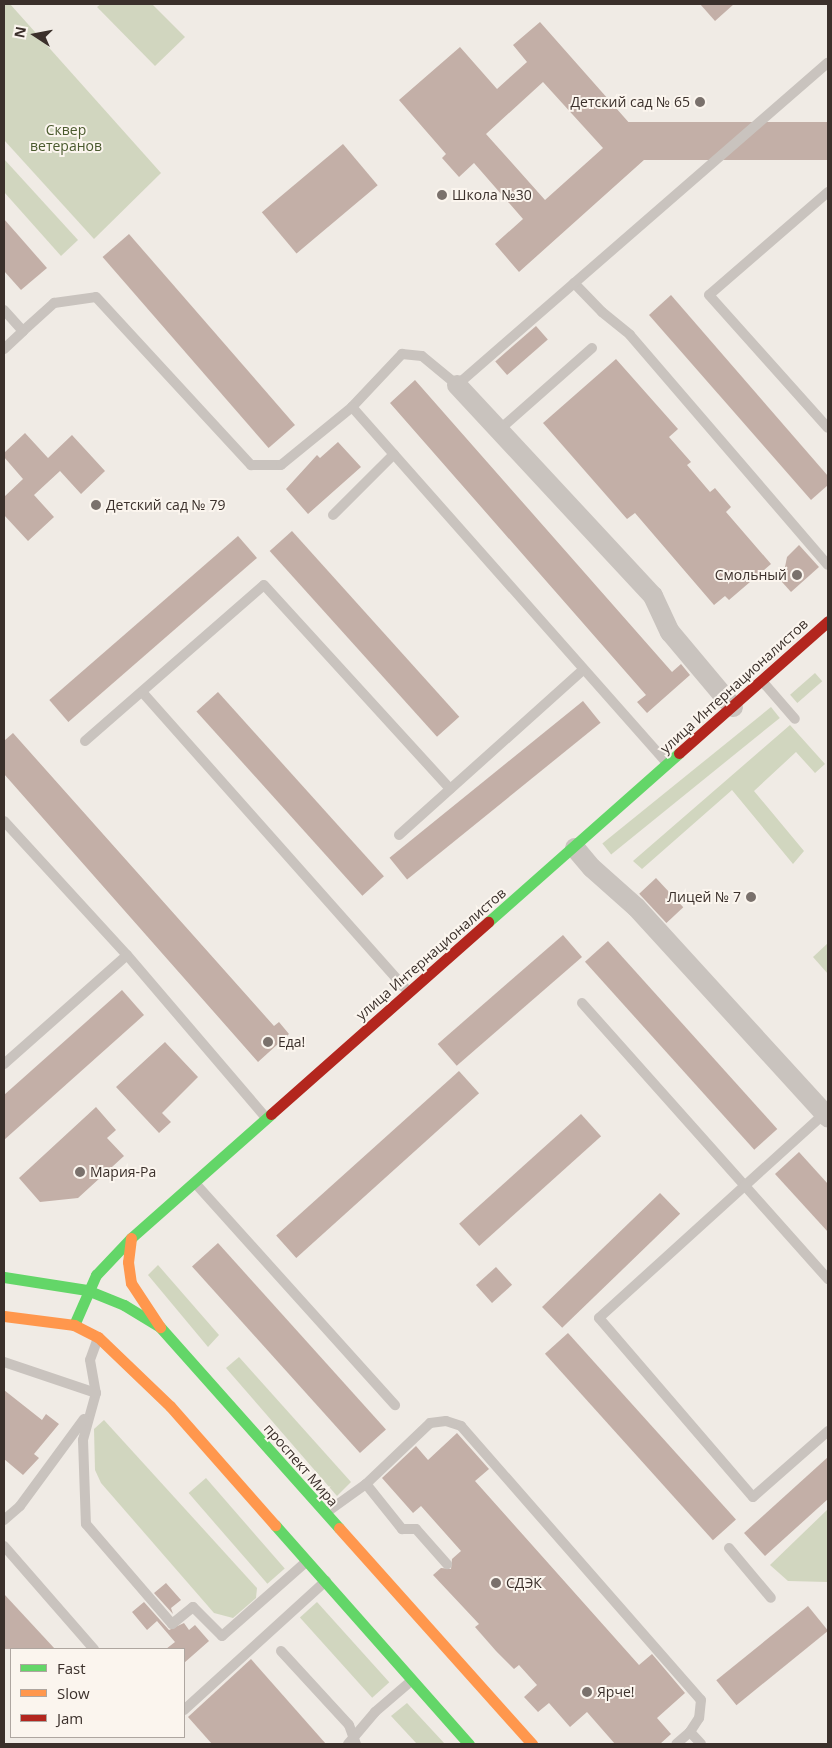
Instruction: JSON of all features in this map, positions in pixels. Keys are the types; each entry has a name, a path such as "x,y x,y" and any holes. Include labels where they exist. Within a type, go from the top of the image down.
{"main road":[{"name":"улица Интернационалистов","path":"74,1325 87,1290 108,1261 131,1238 575,848 828,621"},
{"path":"131,1238 128,1262 131,1283 160,1327"},
{"name":"проспект Мира","path":"4,1277 87,1290 124,1305 160,1327 321,1517 532,1744"},
{"path":"4,1316 74,1325 98,1337 163,1399 294,1539 308,1561 469,1744"}],"street":[{"path":"457,385 653,596 670,632 733,707"},
{"path":"575,848 592,868 636,907 826,1115"}],"lane":[{"path":"4,349 54,303 96,297 251,466 282,465 352,407 402,354 422,356 457,385 828,62"},
{"path":"828,192 709,295 828,428"},
{"path":"574,283 602,312 630,335 828,565"},
{"path":"4,310 24,331"},
{"path":"499,430 592,348"},
{"path":"352,407 668,765"},
{"path":"333,515 394,454"},
{"path":"85,741 143,693 264,584 450,789"},
{"path":"399,835 583,670"},
{"path":"762,681 795,719"},
{"path":"143,693 410,993"},
{"path":"4,822 127,955 266,1119"},
{"path":"4,1064 127,955"},
{"path":"582,1003 742,1186 828,1279"},
{"path":"826,1115 742,1186 599,1318 753,1497 828,1431"},
{"path":"194,1182 395,1406"},
{"path":"98,1337 90,1360 96,1393 83,1440 86,1524 172,1624 193,1607 222,1636 308,1561"},
{"path":"4,1362 96,1393"},
{"path":"4,1520 20,1506 80,1428 96,1393"},
{"path":"321,1517 366,1484 430,1422 446,1420 461,1426 701,1700 699,1718 690,1732 676,1744"},
{"path":"366,1484 402,1528 416,1529 448,1564"},
{"path":"4,1546 93,1648"},
{"path":"729,1548 771,1598"},
{"path":"185,1709 326,1581"},
{"path":"281,1651 349,1725 353,1742"},
{"path":"353,1742 375,1712 412,1680"},
{"path":"690,1732 701,1744"}],"green space":[{"name":"Сквер ветеранов","path":"4,4 10,4 161,173 94,239 4,140"},
{"path":"101,4 152,4 185,37 155,66 97,7"},
{"path":"4,159 78,240 61,256 4,192"},
{"path":"815,673 822,681 797,703 790,695"},
{"path":"771,707 780,718 611,854 602,844"},
{"path":"790,725 825,764 815,773 796,752 754,791 804,851 793,864 732,790 642,869 633,861"},
{"path":"828,943 828,974 813,957"},
{"path":"158,1265 219,1335 208,1347 148,1275"},
{"path":"239,1357 351,1482 337,1496 226,1368"},
{"path":"104,1420 257,1588 256,1598 233,1618 214,1613 101,1483 95,1470 94,1429"},
{"path":"206,1478 285,1569 267,1584 189,1493"},
{"path":"828,1509 828,1582 788,1581 770,1565"},
{"path":"317,1602 389,1682 372,1698 300,1617"},
{"path":"407,1703 445,1744 417,1744 391,1716"}],"building":[{"path":"700,4 734,4 715,21"},
{"path":"540,22 654,151 519,272 495,244 523,219 474,163 459,177 442,158 446,154 399,100 460,47 497,89 527,62 513,45","holes":["543,82 603,148 545,200 486,134"]},
{"path":"611,122 828,122 828,160 611,160"},
{"path":"343,144 378,185 297,254 262,212"},
{"path":"4,219 47,268 21,290 4,271"},
{"path":"129,234 295,425 269,448 103,257"},
{"path":"671,295 828,476 828,485 811,500 649,315"},
{"path":"536,326 548,340 507,375 495,361"},
{"path":"616,359 678,429 669,437 691,462 687,465 710,492 715,488 731,507 726,512 771,564 729,600 725,596 714,605 635,513 627,519 543,423"},
{"path":"415,380 672,672 681,664 690,675 647,713 637,702 646,695 390,403"},
{"path":"25,433 48,458 72,435 105,471 81,494 60,471 34,495 54,517 28,541 4,515 4,497 23,479 4,457 4,453"},
{"path":"338,442 361,467 308,514 286,489 317,455 320,458"},
{"path":"292,531 459,717 437,737 270,551"},
{"path":"238,536 257,558 68,722 49,700"},
{"name":"Смольный","path":"799,545 819,567 791,592 782,582 787,557"},
{"path":"218,692 384,876 362,896 196,711"},
{"path":"583,701 601,723 407,879 389,858"},
{"path":"13,733 274,1026 279,1022 289,1034 258,1062 4,774 4,741"},
{"path":"656,878 683,907 666,923 639,894"},
{"path":"563,935 582,957 457,1066 438,1044"},
{"path":"608,941 777,1129 754,1150 585,962"},
{"path":"122,990 144,1015 4,1140 4,1095"},
{"path":"165,1042 198,1077 162,1113 171,1122 159,1133 116,1087"},
{"path":"459,1071 479,1093 296,1258 276,1236"},
{"path":"96,1107 116,1130 107,1138 124,1156 78,1198 40,1202 19,1178"},
{"path":"581,1114 601,1136 479,1246 459,1224"},
{"path":"799,1152 828,1184 828,1232 775,1174"},
{"path":"660,1193 680,1214 562,1328 542,1307"},
{"path":"218,1243 386,1430 360,1453 192,1266"},
{"path":"496,1267 512,1285 492,1303 476,1285"},
{"path":"568,1333 736,1520 713,1540 545,1354"},
{"path":"4,1390 42,1420 46,1414 59,1424 34,1454 39,1458 23,1475 4,1459"},
{"path":"457,1433 489,1469 475,1481 639,1665 652,1654 685,1693 657,1718 671,1734 660,1744 615,1744 587,1712 570,1727 549,1703 538,1712 524,1697 537,1685 519,1665 514,1669 496,1651 475,1627 479,1624 433,1575 441,1568 451,1569 452,1559 461,1551 421,1506 413,1513 382,1478 416,1446 428,1460"},
{"path":"828,1457 828,1499 765,1556 744,1533"},
{"path":"166,1583 181,1600 171,1608 173,1614 154,1593"},
{"path":"4,1594 54,1648 4,1649"},
{"path":"144,1602 169,1630 184,1623 189,1630 195,1625 209,1641 185,1662 185,1648 167,1648 175,1642 157,1621 147,1630 132,1612"},
{"path":"808,1606 828,1631 736,1705 716,1680"},
{"path":"251,1659 326,1744 212,1744 188,1717"}],"traffic: fast":[{"path":"488,922 679,753"},
{"path":"74,1325 96,1275 131,1238 271,1114"},
{"path":"4,1277 87,1290 124,1305 160,1327 339,1528"},
{"path":"275,1525 469,1744"}],"traffic: slow":[{"path":"131,1238 128,1262 131,1283 160,1327"},
{"path":"4,1316 74,1325 98,1337 170,1406 275,1525"},
{"path":"339,1528 532,1744"}],"traffic: jam":[{"path":"679,753 828,621"},
{"path":"271,1114 488,922"}],"place":[{"name":"Детский сад № 65","path":"700,102"},
{"name":"Школа №30","path":"442,195"},
{"name":"Детский сад № 79","path":"96,505"},
{"name":"Смольный","path":"797,575"},
{"name":"Лицей № 7","path":"751,897"},
{"name":"Еда!","path":"268,1042"},
{"name":"Мария-Ра","path":"80,1172"},
{"name":"СДЭК","path":"496,1583"},
{"name":"Ярче!","path":"587,1692"}]}
